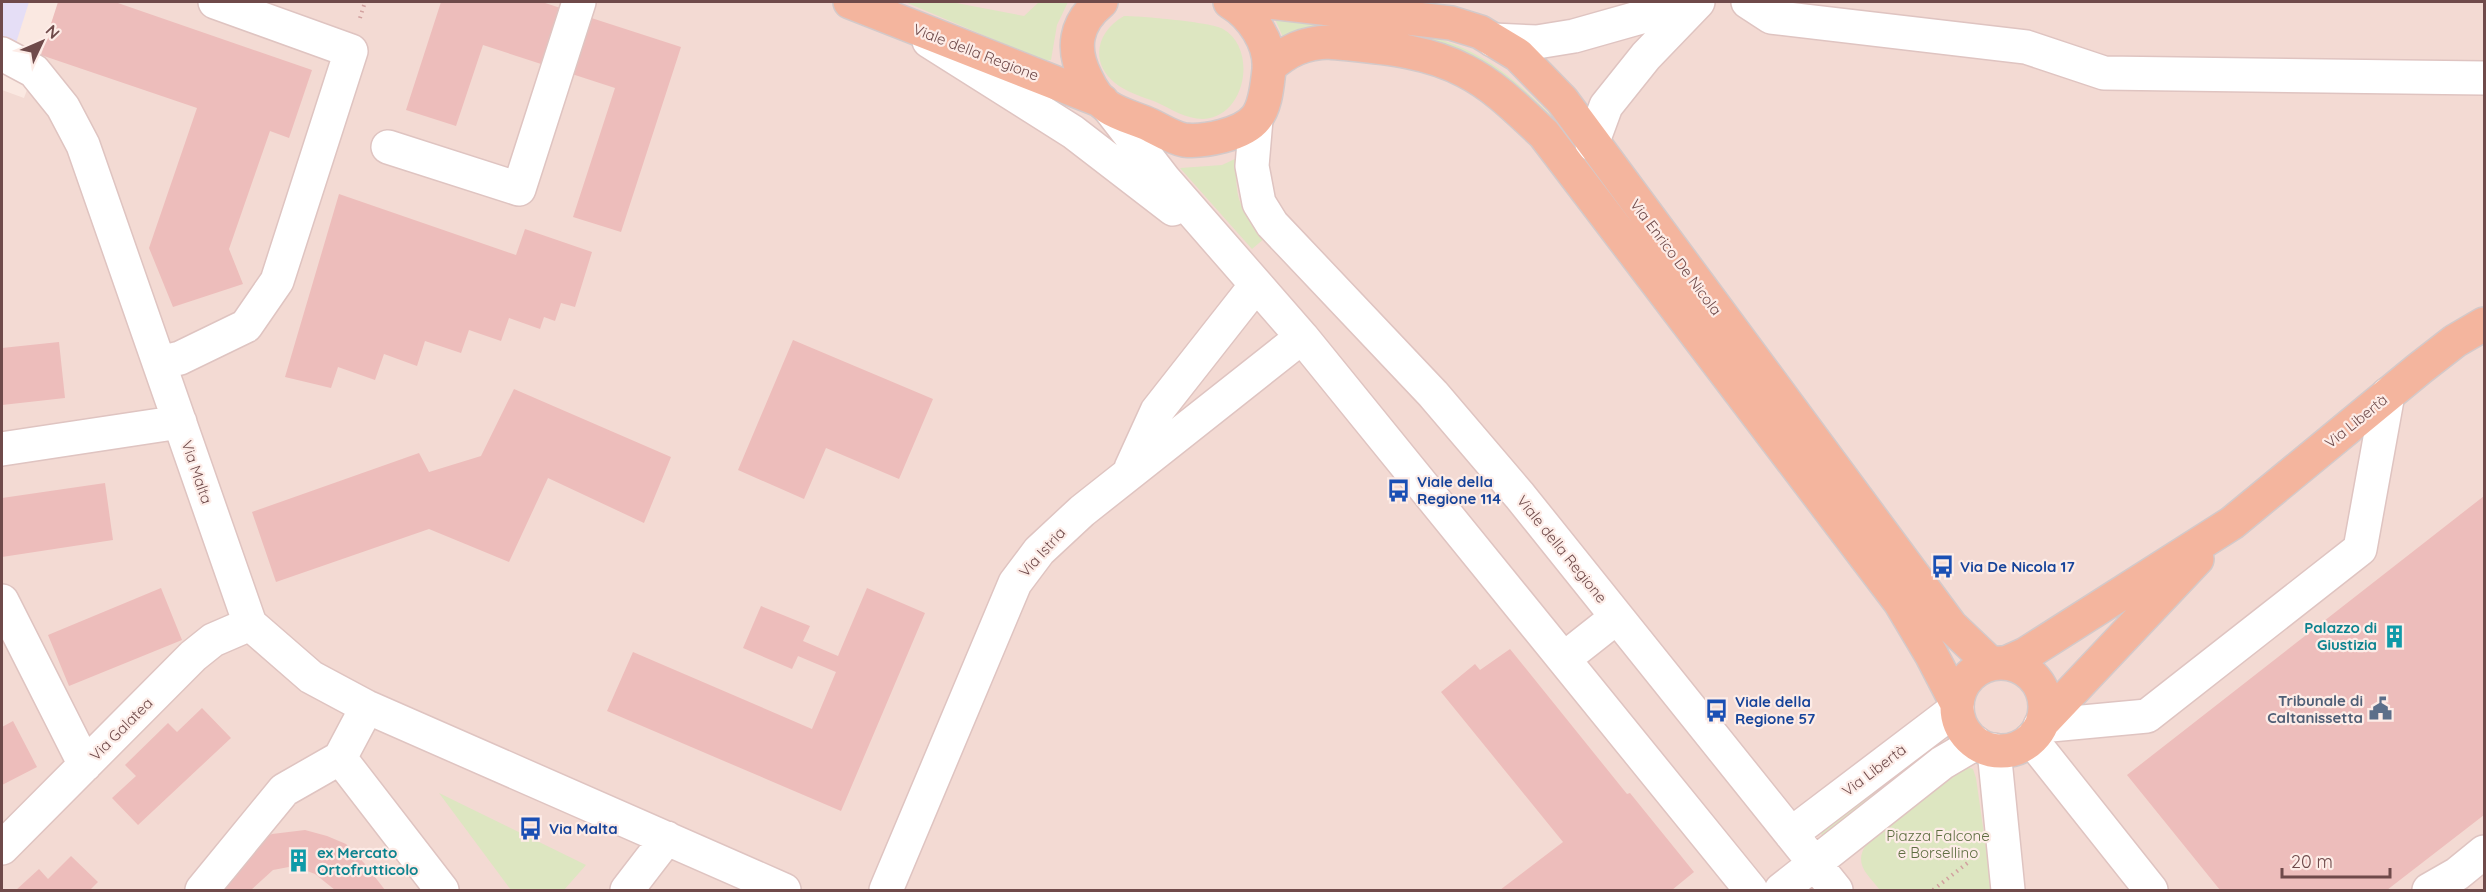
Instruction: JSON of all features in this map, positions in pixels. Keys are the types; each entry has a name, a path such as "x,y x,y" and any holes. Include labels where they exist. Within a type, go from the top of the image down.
{"main road":[{"name":"Viale della Regione","path":"850,2 1106,104 1183,140 1212,139 1234,133 1256,119"},
{"path":"1101,2 1089,15 1080,30 1075,46 1080,66 1090,86 1106,104"},
{"path":"1230,2 1249,17 1266,49 1269,67 1264,98 1256,119"},
{"name":"Via Enrico De Nicola","path":"1269,2 1451,23 1480,32 1518,55 1562,100 1592,144 1951,626 1999,663"},
{"name":"Via Enrico De Nicola","path":"1269,67 1284,53 1299,46 1318,42 1408,52 1440,60 1464,70 1510,102 1544,134 1900,602 1931,654 1957,706"},
{"name":"Via Libertà","path":"2232,523 2455,341 2484,324"},
{"path":"2232,523 2020,747 2007,751 1985,747 1965,733 1957,706 1960,690 1977,669 2026,654 2232,523"},
{"path":"1999,663 2019,667 2031,674 2039,684 2044,697 2045,710 2038,730"}],"street":[{"path":"160,363 180,358 246,326 277,281 351,51 215,2"},
{"path":"388,147 519,189 579,2"},
{"path":"1493,40 1537,42 1574,36 1694,2"},
{"path":"1592,144 1606,106 1646,56 1698,2"},
{"path":"1748,2 1771,17 2026,47 2104,73 2484,78"},
{"path":"899,22 1073,132 1234,256"},
{"name":"Via Malta","path":"2,54 34,71 63,107 83,145 250,624 311,677 367,707 784,891"},
{"path":"1106,104 1164,179 1234,256 1302,337 1565,658 1751,891"},
{"name":"Viale della Regione","path":"1256,119 1252,166 1259,203 1272,224 1433,394 1520,496 1836,891"},
{"path":"1129,473 1157,411 1256,285"},
{"name":"Via Istria","path":"886,891 1015,583 1039,551 1082,511 1302,337"},
{"path":"2151,891 2038,730 2147,716 2360,549 2388,394"},
{"path":"2,449 180,422"},
{"path":"2,601 85,765"},
{"path":"1565,658 1617,617"},
{"name":"Via Galatea","path":"2,848 193,657 213,640 250,624"},
{"name":"Via Libertà","path":"1791,834 1957,706"},
{"path":"202,891 284,790 340,758 367,707"},
{"path":"1781,891 1942,763 1985,747 2008,891"},
{"path":"340,758 442,891"},
{"path":"627,891 667,838"},
{"path":"2429,891 2457,874 2484,852"}],"shaded area":[{"path":"2,2 29,2 16,43 2,37"},
{"path":"59,2 2484,2 2484,890 2,890 2,90 24,98"}],"green space":[{"path":"905,2 951,2 1024,16 1039,2 1068,2 1057,25 1051,60 1042,60"},
{"path":"1124,16 1191,22 1223,29 1234,39 1241,51 1243,66 1242,81 1229,107 1218,115 1203,119 1191,117 1129,92 1115,83 1102,66 1099,57 1100,47 1102,38 1108,30"},
{"path":"1274,17 1439,39 1473,53 1502,71 1554,118 1551,121 1510,81 1460,50 1438,43 1314,27 1307,27 1283,37"},
{"path":"1237,158 1236,183 1240,202 1265,238 1252,249 1180,168 1222,165"},
{"path":"1927,743 1930,750 1822,836 1820,830"},
{"name":"Piazza Falcone e Borsellino","path":"1965,766 1973,769 1976,778 1992,890 1880,890 1862,864 1862,852 1866,845 1955,769"},
{"path":"439,793 586,865 564,890 511,890"}],"building":[{"path":"58,2 115,2 312,70 289,138 270,131 229,249 243,284 173,307 149,248 197,108 41,55"},
{"path":"441,2 542,2 681,47 621,232 573,217 615,88 483,45 456,126 406,110"},
{"path":"339,194 516,255 525,229 592,252 575,307 561,303 555,321 544,317 540,329 509,318 501,341 469,330 461,353 425,341 417,366 384,354 375,380 338,367 331,388 285,377"},
{"path":"793,340 933,399 899,479 826,448 804,499 738,470"},
{"path":"59,342 65,398 2,405 2,348"},
{"path":"514,389 671,457 644,523 548,478 509,562 429,529 276,582 252,512 419,453 429,472 481,456"},
{"path":"105,483 113,540 2,557 2,498"},
{"name":"Palazzo di Giustizia","path":"2484,496 2484,815 2387,890 2220,890 2127,775"},
{"path":"161,588 182,640 69,686 48,635"},
{"path":"867,588 925,613 841,811 607,711 633,652 812,729 836,672 798,656 792,669 743,648 761,606 810,626 803,641 838,656"},
{"path":"1510,649 1627,794 1630,793 1694,872 1672,890 1500,890 1563,842 1441,692 1475,664 1480,670"},
{"path":"202,708 231,738 138,825 112,798 136,776 125,765 168,723 177,732"},
{"path":"13,721 37,767 2,785 2,727"},
{"name":"ex Mercato Ortofrutticolo","path":"305,830 346,844 385,890 335,890 315,874 294,866 273,870 251,890 212,890 256,841 272,834"},
{"path":"71,856 98,882 90,890 16,890 39,869 48,879"}],"place":[{"name":"Viale della Regione 114","path":"1399,490"},
{"name":"Via De Nicola 17","path":"1942,566"},
{"name":"Palazzo di Giustizia","path":"2395,636"},
{"name":"Tribunale di Caltanissetta","path":"2381,709"},
{"name":"Viale della Regione 57","path":"1717,710"},
{"name":"Via Malta","path":"531,828"},
{"name":"ex Mercato Ortofrutticolo","path":"299,861"}]}
